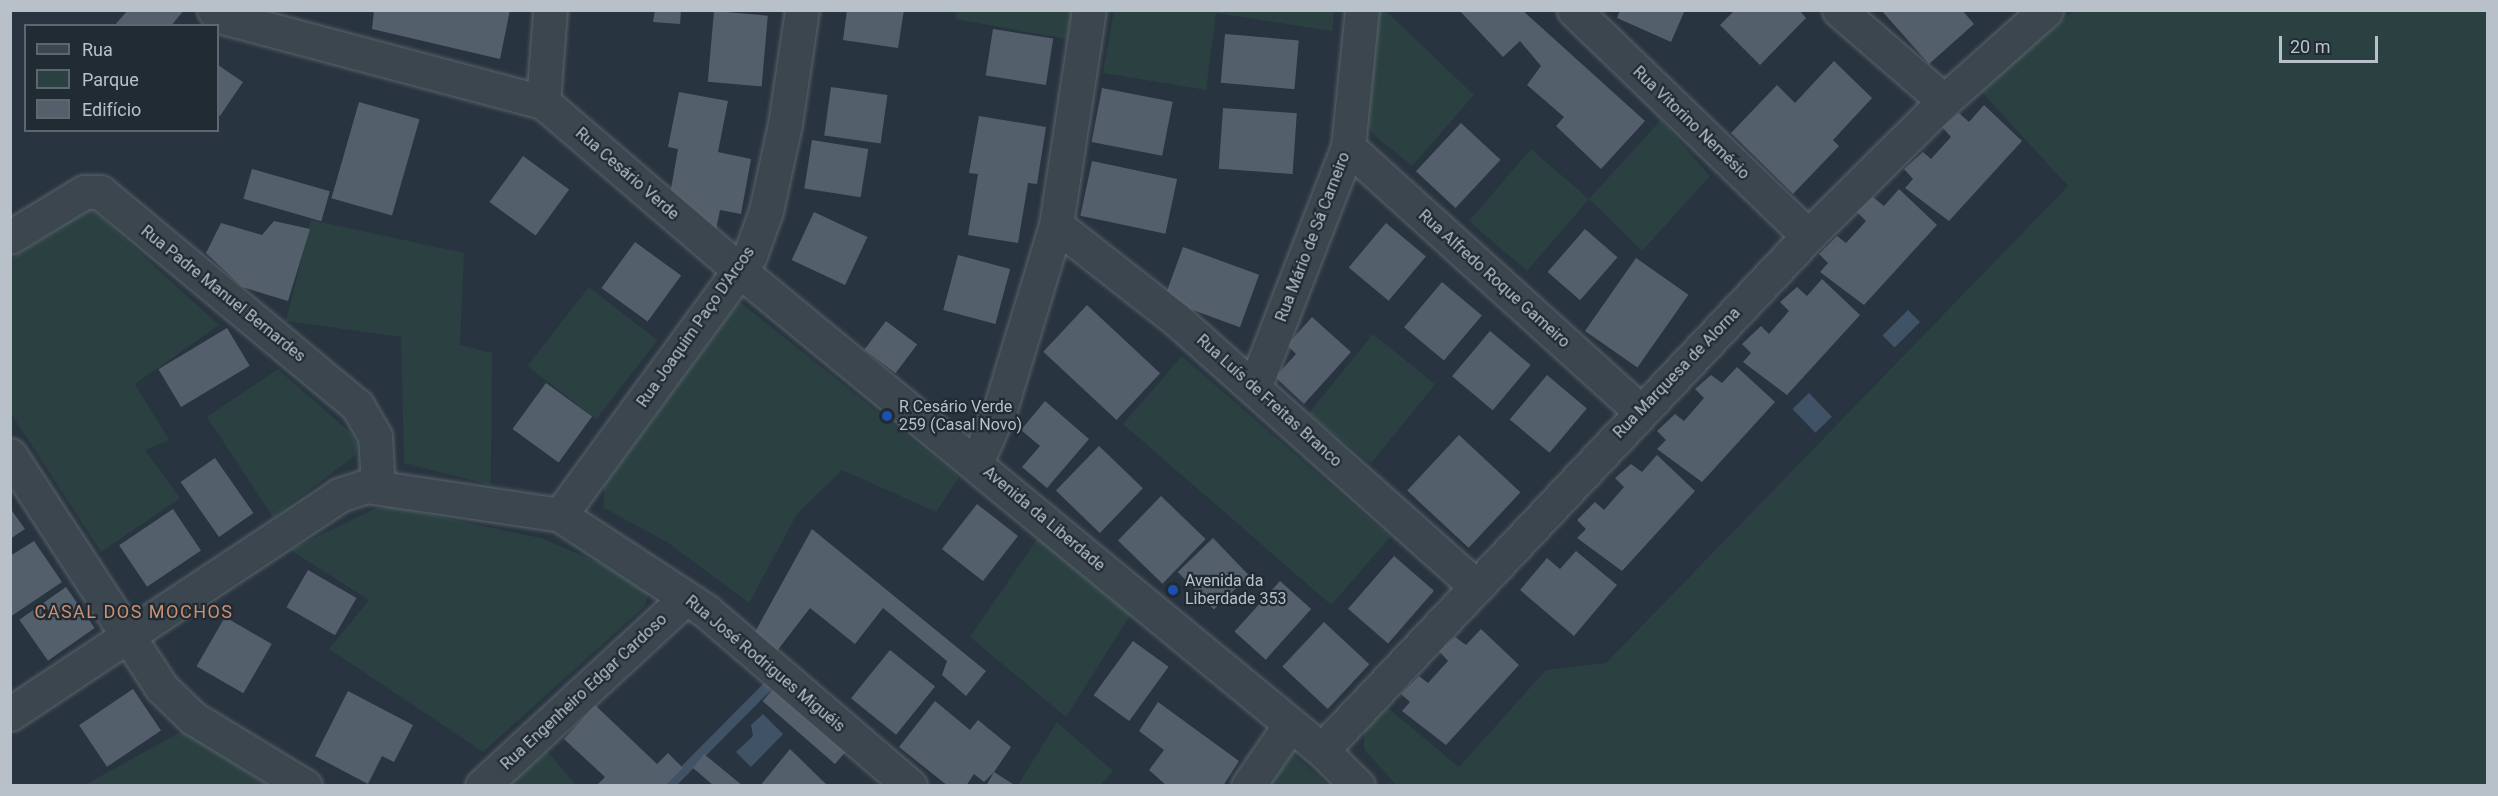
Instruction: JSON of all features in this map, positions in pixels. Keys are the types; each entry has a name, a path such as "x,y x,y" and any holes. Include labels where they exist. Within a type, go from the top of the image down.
{"street":[{"name":"Rua Cesário Verde","path":"214,10 219,16 296,22 543,102 739,270 976,463"},
{"path":"543,102 550,10"},
{"name":"Rua Joaquim Paço D'Arcos","path":"560,515 739,270 759,234 785,124 802,10"},
{"name":"Avenida da Liberdade","path":"1089,10 1056,225 1000,406 976,463 1323,750 1358,786"},
{"name":"Rua Mário de Sá Carneiro","path":"1254,388 1348,147 1362,10"},
{"path":"1839,10 1944,101"},
{"name":"Rua Marquesa de Alorna","path":"1323,750 1475,585 1808,236 1944,101 2046,10"},
{"name":"Rua Vitorino Nemésio","path":"1579,12 1808,236"},
{"name":"Rua Alfredo Roque Gameiro","path":"1348,147 1640,411"},
{"name":"Rua Padre Manuel Bernardes","path":"10,237 84,192 100,192 357,405 375,436 378,487"},
{"name":"Rua Luís de Freitas Branco","path":"1056,225 1176,319 1475,585"},
{"path":"10,455 161,687 193,718 305,786"},
{"name":"Rua José Rodrigues Miguéis","path":"10,714 339,495 368,486 560,515 686,598 910,786"},
{"name":"Rua Engenheiro Edgar Cardoso","path":"482,786 686,598"},
{"path":"1248,786 1290,725"}],"green space":[{"path":"956,10 1072,11 1067,39 955,19"},
{"path":"1114,10 1334,11 1332,31 1216,13 1206,90 1103,73"},
{"path":"1376,11 1386,11 1474,95 1412,166 1373,134 1362,115"},
{"path":"2074,11 2487,11 2487,785 1397,786 1364,749 1364,730 1384,705 1459,767 1546,670 1606,663 2068,186 1979,89"},
{"path":"1661,120 1710,176 1642,251 1589,199"},
{"path":"1531,149 1589,199 1527,271 1469,221"},
{"path":"93,210 219,325 135,384 169,440 145,450 180,498 101,552 10,412 11,259 85,211"},
{"path":"311,220 464,253 460,345 492,353 491,485 404,463 401,337 286,321"},
{"path":"589,287 658,341 596,419 527,366"},
{"path":"739,301 959,477 936,512 842,470 797,514 749,603 667,542 604,508 604,485"},
{"path":"1373,334 1435,384 1371,464 1309,413"},
{"path":"1182,356 1390,537 1331,605 1123,424"},
{"path":"278,369 353,435 357,444 356,455 273,517 207,417"},
{"path":"388,506 541,538 644,582 649,593 644,607 483,752 329,649 369,600 290,550 374,509"},
{"path":"1038,538 1132,612 1066,717 970,637"},
{"path":"1057,722 1113,771 1101,785 1018,785"},
{"path":"184,730 268,785 83,786"},
{"path":"545,749 576,785 505,786"},
{"path":"1291,752 1328,785 1268,786"}],"water":[{"path":"1908,310 1920,322 1895,347 1883,335"},
{"path":"1809,393 1832,417 1815,433 1792,409"},
{"path":"763,714 783,734 751,767 736,752 753,736 751,725"}],"building":[{"path":"128,10 184,10 173,24 116,24"},
{"path":"374,10 510,10 500,59 372,29"},
{"path":"655,10 681,10 680,24 653,22"},
{"path":"847,10 904,10 898,48 843,40"},
{"path":"1459,10 1522,10 1645,121 1601,169 1556,126 1564,117 1527,85 1541,66 1520,41 1503,57"},
{"path":"1620,10 1685,10 1671,42 1617,18"},
{"path":"1735,10 1799,10 1806,18 1760,65 1720,25"},
{"path":"1881,10 1962,10 1974,24 1929,64"},
{"path":"714,11 768,16 762,86 708,82"},
{"path":"993,29 1053,39 1046,85 986,75"},
{"path":"1225,34 1299,40 1294,89 1221,83"},
{"path":"1834,61 1872,98 1833,140 1839,146 1793,194 1731,133 1777,85 1795,103"},
{"path":"219,66 243,82 219,115"},
{"path":"831,87 887,95 881,143 824,136"},
{"path":"1102,88 1173,102 1162,156 1092,142"},
{"path":"679,92 728,101 718,152 751,159 741,214 720,210 715,235 669,200 678,149 668,147"},
{"path":"359,102 420,119 392,215 331,198"},
{"path":"1984,105 2022,141 1949,221 1905,188 1913,179 1904,169 1923,152 1931,159 1951,137 1942,127 1959,113 1969,122"},
{"path":"1223,108 1297,113 1293,174 1219,169"},
{"path":"979,116 1046,127 1037,184 1028,183 1018,243 968,235 978,174 969,173"},
{"path":"1461,123 1500,160 1455,208 1416,171"},
{"path":"812,140 868,149 861,197 804,188"},
{"path":"523,156 569,190 536,236 489,202"},
{"path":"1092,161 1177,179 1165,234 1080,216"},
{"path":"252,169 330,191 321,221 243,199"},
{"path":"1899,189 1937,225 1864,305 1820,272 1828,263 1819,254 1837,236 1846,243 1866,221 1857,212 1873,197 1884,206"},
{"path":"814,212 867,237 845,285 792,260"},
{"path":"274,221 310,229 288,301 242,287 206,253 221,223 262,235"},
{"path":"1386,223 1426,256 1389,301 1349,267"},
{"path":"1585,229 1617,257 1580,300 1548,272"},
{"path":"635,242 681,276 648,322 601,288"},
{"path":"1183,247 1259,275 1240,327 1164,300"},
{"path":"958,255 1010,269 995,324 943,310"},
{"path":"1636,258 1688,295 1637,368 1585,331"},
{"path":"1822,279 1860,315 1787,395 1743,362 1751,353 1742,344 1761,326 1769,334 1789,311 1780,302 1797,287 1807,296"},
{"path":"1442,282 1482,315 1444,361 1404,327"},
{"path":"1087,305 1160,373 1116,420 1043,352"},
{"path":"1312,317 1351,352 1304,404 1275,377 1296,354 1287,345"},
{"path":"886,321 917,344 895,373 864,350"},
{"path":"227,328 250,366 181,407 158,369"},
{"path":"1490,331 1531,365 1493,410 1452,376"},
{"path":"1737,367 1775,402 1702,482 1657,449 1666,440 1657,431 1675,414 1684,421 1704,398 1695,389 1711,375 1722,383"},
{"path":"1547,375 1587,408 1550,453 1510,419"},
{"path":"546,383 592,417 559,463 512,429"},
{"path":"1045,401 1089,439 1047,488 1022,467 1040,446 1021,430"},
{"path":"1459,435 1520,492 1469,548 1407,491"},
{"path":"1099,446 1143,488 1100,533 1056,491"},
{"path":"1657,455 1695,491 1622,571 1577,538 1586,529 1577,520 1595,502 1604,510 1624,487 1615,478 1631,464 1642,472"},
{"path":"215,458 253,513 219,537 181,482"},
{"path":"1161,496 1206,539 1163,584 1118,541"},
{"path":"977,504 1018,536 983,581 942,549"},
{"path":"10,508 25,529 10,539"},
{"path":"173,509 201,550 147,587 119,545"},
{"path":"812,529 986,671 966,696 942,675 947,661 883,608 855,644 810,608 777,651 755,632"},
{"path":"1213,538 1249,575 1214,609 1178,572"},
{"path":"34,541 62,582 10,617 10,556"},
{"path":"1576,551 1617,585 1574,636 1520,590 1547,558 1560,569"},
{"path":"1394,556 1434,591 1388,644 1348,609"},
{"path":"308,570 356,598 335,635 286,607"},
{"path":"1280,581 1311,609 1266,660 1234,632"},
{"path":"66,587 95,628 48,661 19,620"},
{"path":"225,617 272,644 243,693 196,666"},
{"path":"1324,622 1369,664 1328,709 1282,667"},
{"path":"1481,629 1519,665 1446,745 1402,711 1410,702 1401,694 1419,676 1428,683 1448,661 1439,651 1455,637 1466,645"},
{"path":"1133,641 1169,667 1129,721 1094,695"},
{"path":"890,650 935,687 896,735 851,698"},
{"path":"133,689 161,730 107,767 79,725"},
{"path":"773,689 845,752 835,764 763,701"},
{"path":"348,691 413,725 394,762 382,756 368,784 315,756"},
{"path":"935,701 970,730 978,720 1011,747 994,772 984,782 974,774 966,786 948,786 899,747"},
{"path":"1158,702 1239,761 1223,786 1167,786 1149,770 1164,750 1139,731"},
{"path":"595,705 657,764 668,753 683,768 665,786 596,786 605,777 564,739"},
{"path":"790,749 828,786 760,786"},
{"path":"704,754 743,786 714,786 693,768"},
{"path":"994,772 1016,786 986,786"}],"waterway":[{"path":"669,786 766,688"}],"place":[{"name":"R Cesário Verde 259 (Casal Novo)","path":"887,416"},
{"name":"Avenida da Liberdade 353","path":"1173,590"}],"district":[{"name":"CASAL DOS MOCHOS","path":"134,612"}]}
